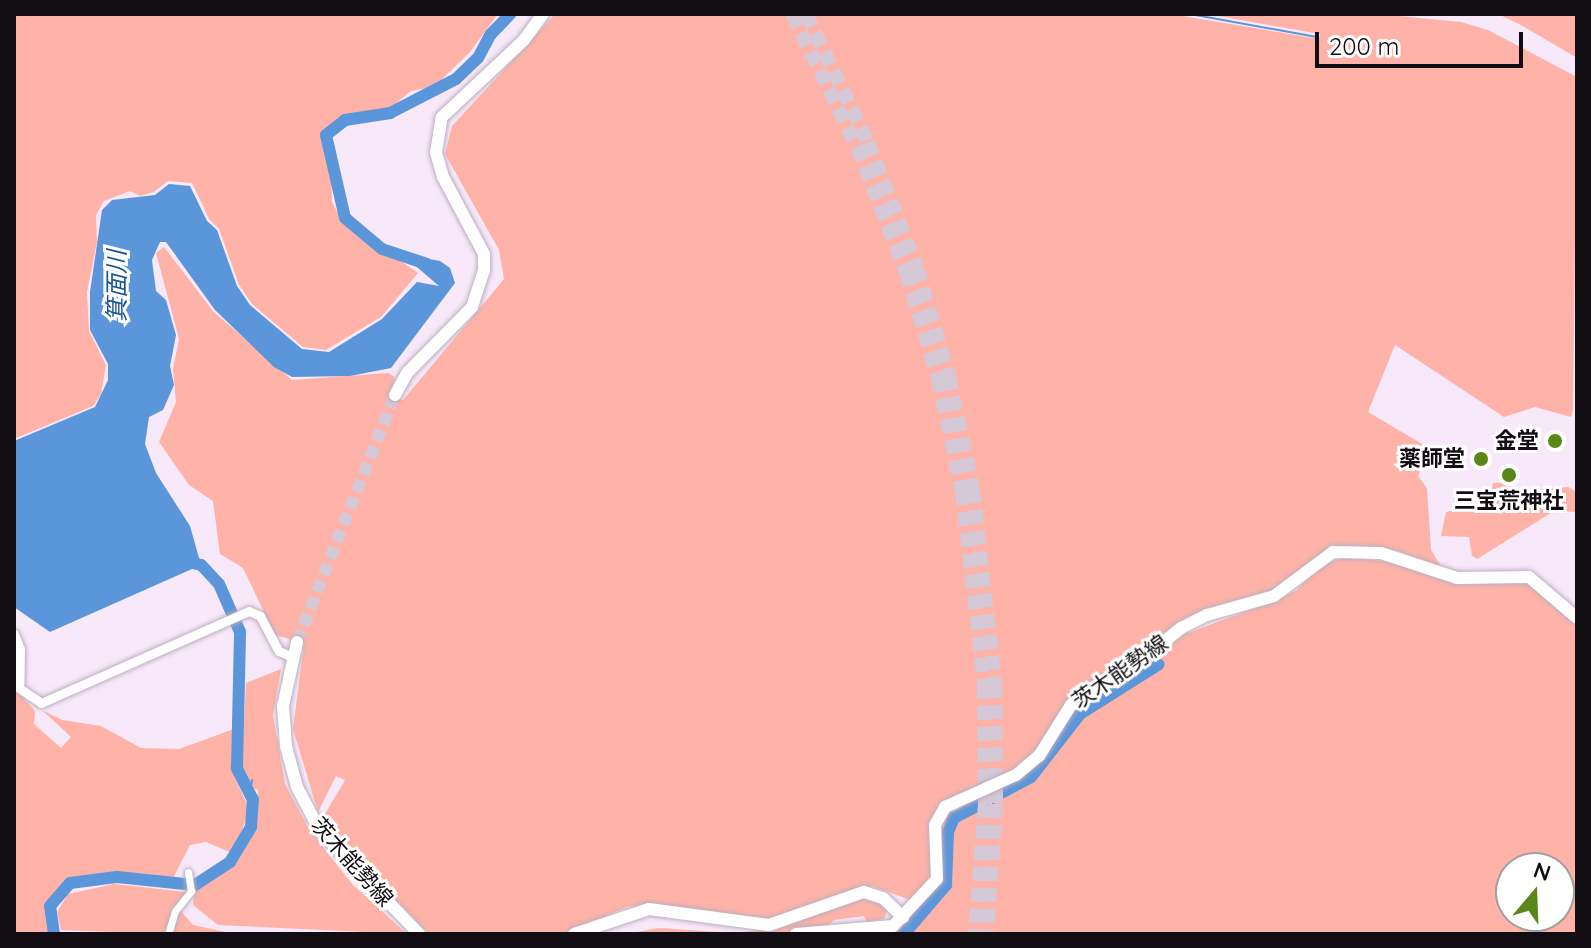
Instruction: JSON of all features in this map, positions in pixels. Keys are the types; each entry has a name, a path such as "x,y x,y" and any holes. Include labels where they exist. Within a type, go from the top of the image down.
{"main road":[{"path":"395,395 408,372 472,307 484,271 484,254 443,177 436,153 442,117 524,40 543,14"},
{"name":"茨木能勢線","path":"903,917 937,879 935,825 945,807 1016,775 1039,756 1071,705 1088,689 1119,678 1181,628 1207,615 1292,586 1325,555 1381,553 1457,578 1529,577 1577,618"},
{"name":"茨木能勢線","path":"297,642 283,706 289,764 303,801 320,831 419,934"},
{"path":"574,934 649,909 769,925 863,892 883,898 903,917 879,931 796,934"}],"street":[{"path":"14,634 20,651 19,688 27,698 43,703 240,615 258,614 275,647 291,659"},
{"path":"168,934 175,911 191,891 194,882 188,872"}],"shaded area":[{"path":"14,14 498,14 470,52 434,87 411,91 389,109 342,116 321,134 331,163 332,202 341,219 418,273 381,317 326,350 303,347 252,304 239,285 219,229 209,219 192,183 168,181 154,192 140,196 130,191 104,201 96,215 97,242 87,292 89,331 106,365 101,394 93,406 14,439"},
{"path":"555,14 1171,14 1319,39 1320,34 1206,14 1376,14 1461,22 1488,30 1577,77 1571,417 1535,407 1504,417 1395,345 1368,412 1429,448 1418,476 1427,488 1431,550 1441,567 1395,550 1331,548 1272,593 1206,611 1117,676 1096,681 1015,773 940,807 932,877 910,900 872,886 789,918 742,920 650,904 627,907 564,934 429,934 324,827 325,814 345,780 336,776 318,812 293,729 304,643 275,635 243,568 220,554 213,501 189,485 159,442 176,402 173,369 179,339 156,253 164,247 213,311 292,380 388,373 395,377 390,395 403,400 504,279 499,250 445,154 452,126"},
{"path":"1498,14 1577,14 1577,58 1521,25"},
{"path":"1508,482 1515,492 1568,487 1577,492 1577,512 1554,511 1477,559 1472,556 1469,537 1441,536 1446,512 1489,503 1493,483"},
{"path":"1345,557 1393,562 1455,583 1528,581 1577,624 1577,934 893,934 943,884 938,826 948,811 1050,763 1066,726 1090,695 1121,684 1185,634 1297,590 1320,566"},
{"path":"281,669 273,715 285,784 309,829 352,884 407,934 218,925 193,905 195,888 234,864 254,829 258,790 253,788 253,780 249,787 246,783 242,765 246,683"},
{"path":"14,687 35,711 34,724 61,748 71,737 42,710 62,720 101,726 141,748 179,749 234,729 234,776 249,808 237,848 232,853 206,842 190,845 169,886 105,879 70,887 53,908 58,934 14,934"},
{"path":"114,884 186,892 166,934 61,930 57,912 68,894"},
{"path":"864,898 879,901 887,910 885,918 867,923 864,916 834,920 827,926 781,934 627,934 658,928 735,933 777,928"},
{"path":"180,910 193,925 235,934 173,934"}],"water":[{"path":"169,184 190,186 207,221 217,230 237,286 250,305 302,349 329,352 382,319 417,282 439,286 411,262 413,256 440,261 450,268 455,283 391,368 350,376 292,377 274,367 215,310 166,242 160,242 152,260 156,291 166,300 176,335 170,366 174,385 163,410 149,417 145,444 156,473 190,526 201,565 50,632 14,607 14,441 95,407 108,380 108,364 90,330 90,292 102,210 112,200 155,195"}],"waterway":[{"name":"箕面川","path":"427,264 382,249 345,218 326,135 345,120 390,113 456,79 478,58 491,34 510,14"},
{"path":"1190,14 1317,37"},
{"name":"箕面川","path":"54,934 50,906 70,883 117,877 195,885 230,862 251,827 253,800 237,768 240,632 219,584 201,565 185,561"},
{"path":"904,934 946,885 948,832 954,818 1031,777 1080,714 1159,664"},
{"path":"250,795 252,780"}],"tunnel":[{"path":"792,14 857,147 906,272 938,378 962,491 984,685 985,804 975,934"},
{"path":"806,14 868,142 917,268 949,376 973,489 995,684 996,804 987,934"},
{"path":"297,642 395,395"}],"place":[{"name":"金堂","path":"1555,441"},
{"name":"薬師堂","path":"1481,459"},
{"name":"三宝荒神社","path":"1509,475"}]}
